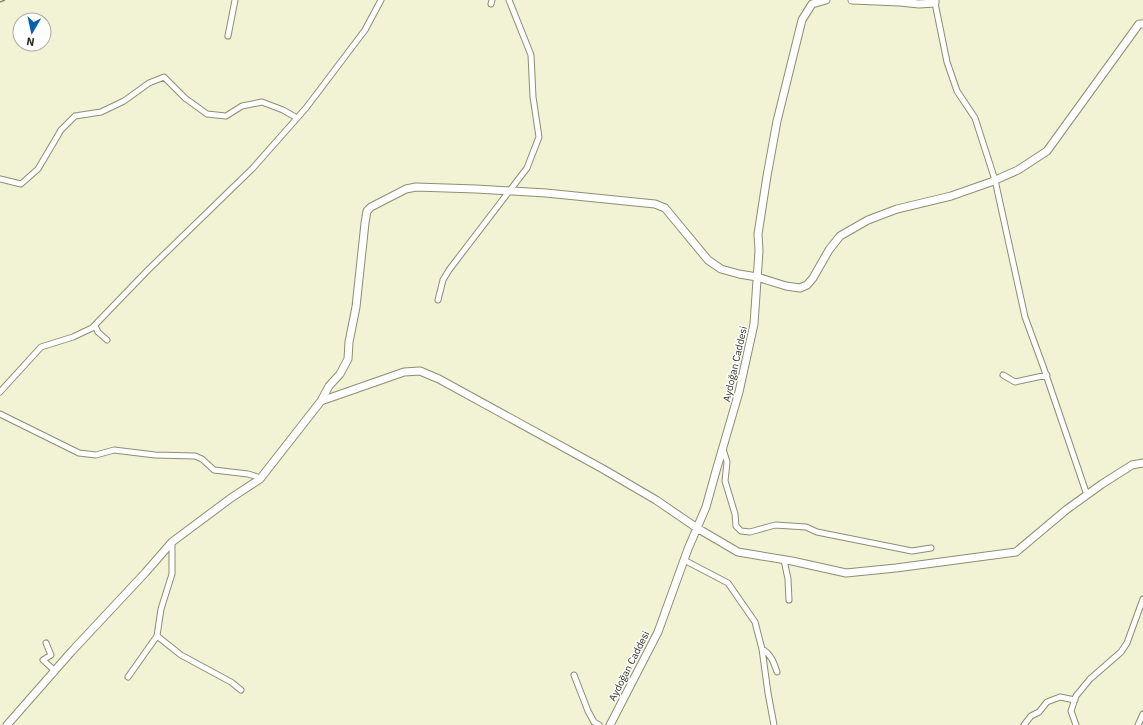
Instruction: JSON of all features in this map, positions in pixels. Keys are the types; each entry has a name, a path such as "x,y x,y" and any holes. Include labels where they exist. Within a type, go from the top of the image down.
{"street":[{"path":"228,36 235,0"},
{"path":"0,392 41,347 73,337 95,326 148,270 253,168 306,108 365,30 381,0"},
{"path":"438,300 443,280 449,270 527,168 539,137 533,97 531,55 509,0"},
{"name":"Aydoğan Caddesi","path":"610,725 658,632 688,549 706,507 739,392 754,324 758,234 767,176 787,81 802,20 812,4 826,0"},
{"path":"852,0 919,4 935,2 947,62 956,91 975,118 995,180 1025,317 1047,375 1087,495"},
{"path":"8,725 172,542 231,498 261,478 321,401 329,386 340,374 348,359 349,342 356,307 360,261 367,211 381,201 406,189 416,187 476,188 546,193 655,204 665,208 708,260 721,269 757,277 786,286 800,288 807,285 814,278 829,250 840,236 868,220 897,209 951,196 995,180 1018,170 1046,152 1140,24 1143,24"},
{"path":"0,179 22,184 38,169 61,130 75,116 100,112 124,101 149,83 164,77 185,98 207,114 226,116 242,106 262,102 283,110 297,118"},
{"path":"95,326 98,332 107,340"},
{"path":"321,401 404,372 420,371 440,379 603,468 656,500 697,528 738,552 846,573 1016,552 1066,510 1087,495 1132,465 1143,463"},
{"path":"1003,376 1015,382 1047,375"},
{"path":"0,414 79,453 96,455 114,450 123,450 155,455 195,456 202,459 214,470 248,474 261,478"},
{"path":"723,448 727,462 725,481 735,514 736,526 741,531 750,532 775,524 806,527 817,532 912,551 931,548"},
{"path":"128,677 157,636 161,609 172,574 172,542"},
{"path":"684,560 728,582 755,622 762,649 774,725"},
{"path":"784,560 788,579 789,600"},
{"path":"1076,725 1071,711 1076,696 1090,679 1121,652 1143,599"},
{"path":"157,636 181,654 231,682 241,690"},
{"path":"46,643 52,655 43,660 55,671"},
{"path":"762,649 771,657 778,672"},
{"path":"574,675 588,711 594,722 599,725"},
{"path":"1024,725 1031,716 1040,712 1047,702 1060,697 1075,700"},
{"path":"1138,725 1143,714"}],"railway":[{"path":"0,2 5,0"}]}
